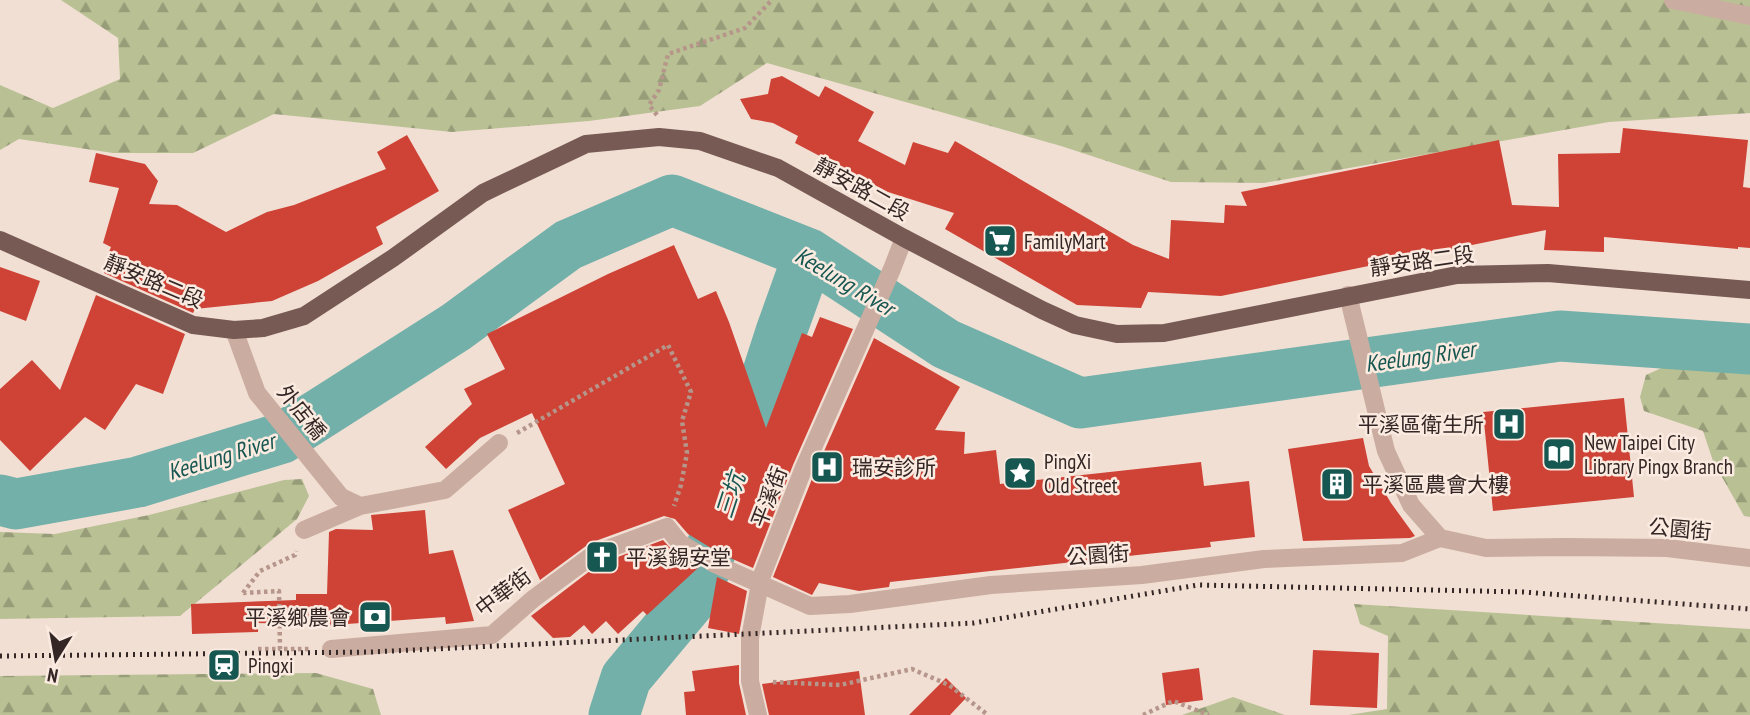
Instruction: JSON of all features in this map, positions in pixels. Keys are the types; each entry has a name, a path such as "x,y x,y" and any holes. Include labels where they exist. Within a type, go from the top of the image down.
{"main road":[{"name":"靜安路二段","path":"0,240 193,325 234,330 262,328 304,316 393,258 483,193 586,144 659,137 700,141 778,168 904,239 1042,310 1074,325 1117,334 1164,333 1457,275 1548,273 1750,290"}],"street":[{"path":"1673,0 1750,16"},
{"name":"平溪街","path":"758,715 750,681 750,638 761,578 803,470 904,239"},
{"path":"1348,295 1386,451 1411,505 1440,538"},
{"name":"外店橋","path":"234,330 257,393 341,497 360,506"},
{"path":"304,530 360,506 445,491 499,443"},
{"path":"667,527 680,543 715,565 762,584"},
{"name":"中華街","path":"331,649 492,635 533,598 593,554 667,527"},
{"name":"公園街","path":"762,584 810,606 850,604 990,585 1142,575 1264,559 1402,553 1440,538 1486,548 1667,548 1750,558"}],"path":[{"path":"659,137 658,117 649,105 659,90 668,54 745,28 772,0"},
{"path":"499,443 668,345 691,391 682,421 688,453 667,527"},
{"path":"280,649 279,591 243,593 260,571 295,555 304,530"},
{"path":"258,649 331,649"},
{"path":"750,681 841,685 912,669 949,685 988,715"},
{"path":"1143,715 1173,701 1208,714"}],"green space":[{"path":"61,0 1750,0 1750,113 1609,122 1264,183 1171,182 1061,146 767,63 700,106 589,121 452,132 274,114 193,153 113,153 19,139 0,150 0,85 53,108 120,79 118,38"},
{"path":"1668,365 1750,368 1750,517 1744,516 1713,461 1703,431 1644,411 1640,397 1646,375"},
{"path":"302,479 309,496 297,519 180,616 0,619 0,532 55,534 149,515 284,480"},
{"path":"1354,604 1750,629 1750,715 1348,715 1387,709 1388,636 1360,624"},
{"path":"316,673 373,689 381,715 0,715 0,676"},
{"path":"1233,697 1285,715 1182,715"}],"building":[{"path":"782,76 819,97 825,86 874,112 858,141 905,165 913,142 948,153 955,141 1133,245 1169,259 1171,220 1224,223 1225,205 1247,206 1241,192 1499,140 1512,205 1559,207 1558,154 1620,153 1623,128 1748,140 1743,187 1750,188 1750,248 1604,237 1604,252 1544,250 1546,230 1221,296 1148,292 1141,308 1077,305 945,229 954,213 888,192 795,143 798,136 773,123 751,119 740,99 768,94 771,79"},
{"path":"407,135 439,191 376,227 383,244 318,281 272,301 195,309 193,313 104,273 106,268 103,267 111,247 103,243 119,188 89,182 96,153 145,164 158,181 149,204 177,205 226,232 267,212 294,205 386,169 377,152"},
{"path":"674,245 698,299 716,291 766,428 802,333 812,337 820,317 853,329 793,465 753,568 721,554 723,545 716,551 688,534 675,519 664,516 590,543 540,580 508,510 565,484 532,413 480,438 446,469 425,447 472,404 464,389 505,369 487,334 608,274"},
{"path":"0,267 40,281 26,321 0,311"},
{"path":"96,295 185,334 163,394 136,384 105,430 85,417 30,471 0,440 0,389 32,360 60,390"},
{"path":"874,338 960,387 935,430 965,432 964,454 996,450 1000,484 1201,462 1204,486 1249,481 1255,537 1210,542 1211,547 890,582 889,587 859,591 819,583 812,595 773,577 814,474"},
{"name":"New Taipei City Library Pingx Branch","path":"1624,398 1634,497 1493,511 1483,412"},
{"name":"平溪區農會大樓","path":"1363,438 1369,466 1415,536 1303,541 1288,449"},
{"path":"425,510 429,554 453,550 474,621 446,624 445,617 347,626 258,623 258,632 192,634 191,604 296,600 296,594 327,594 329,532 336,529 373,530 371,515"},
{"path":"663,540 674,552 699,567 647,615 643,611 618,634 606,621 592,634 584,625 570,637 553,638 531,616 599,564"},
{"path":"717,577 747,591 739,634 708,628"},
{"path":"1313,650 1379,653 1377,708 1310,705"},
{"path":"739,665 739,683 746,715 686,715 684,692 695,691 692,671"},
{"path":"1199,668 1203,700 1166,705 1162,673"},
{"path":"859,671 865,715 769,715 762,684"},
{"path":"946,678 966,698 950,715 909,715"}],"waterway":[{"name":"Keelung River","path":"0,500 16,504 138,482 282,438 456,327 568,245 672,200 809,254 946,344 1080,403 1560,336 1750,349"},
{"name":"三坑","path":"614,715 626,678 697,593 781,332 809,254"}],"railway":[{"path":"0,656 371,652 974,623 1198,585 1523,592 1750,609"}],"place":[{"name":"FamilyMart","path":"1000,241"},
{"name":"平溪區衛生所","path":"1509,424"},
{"name":"New Taipei City Library Pingx Branch","path":"1559,454"},
{"name":"瑞安診所","path":"827,467"},
{"name":"PingXi Old Street","path":"1020,473"},
{"name":"平溪區農會大樓","path":"1337,484"},
{"name":"平溪錫安堂","path":"602,557"},
{"name":"平溪鄉農會","path":"375,617"},
{"name":"Pingxi","path":"224,665"}]}
